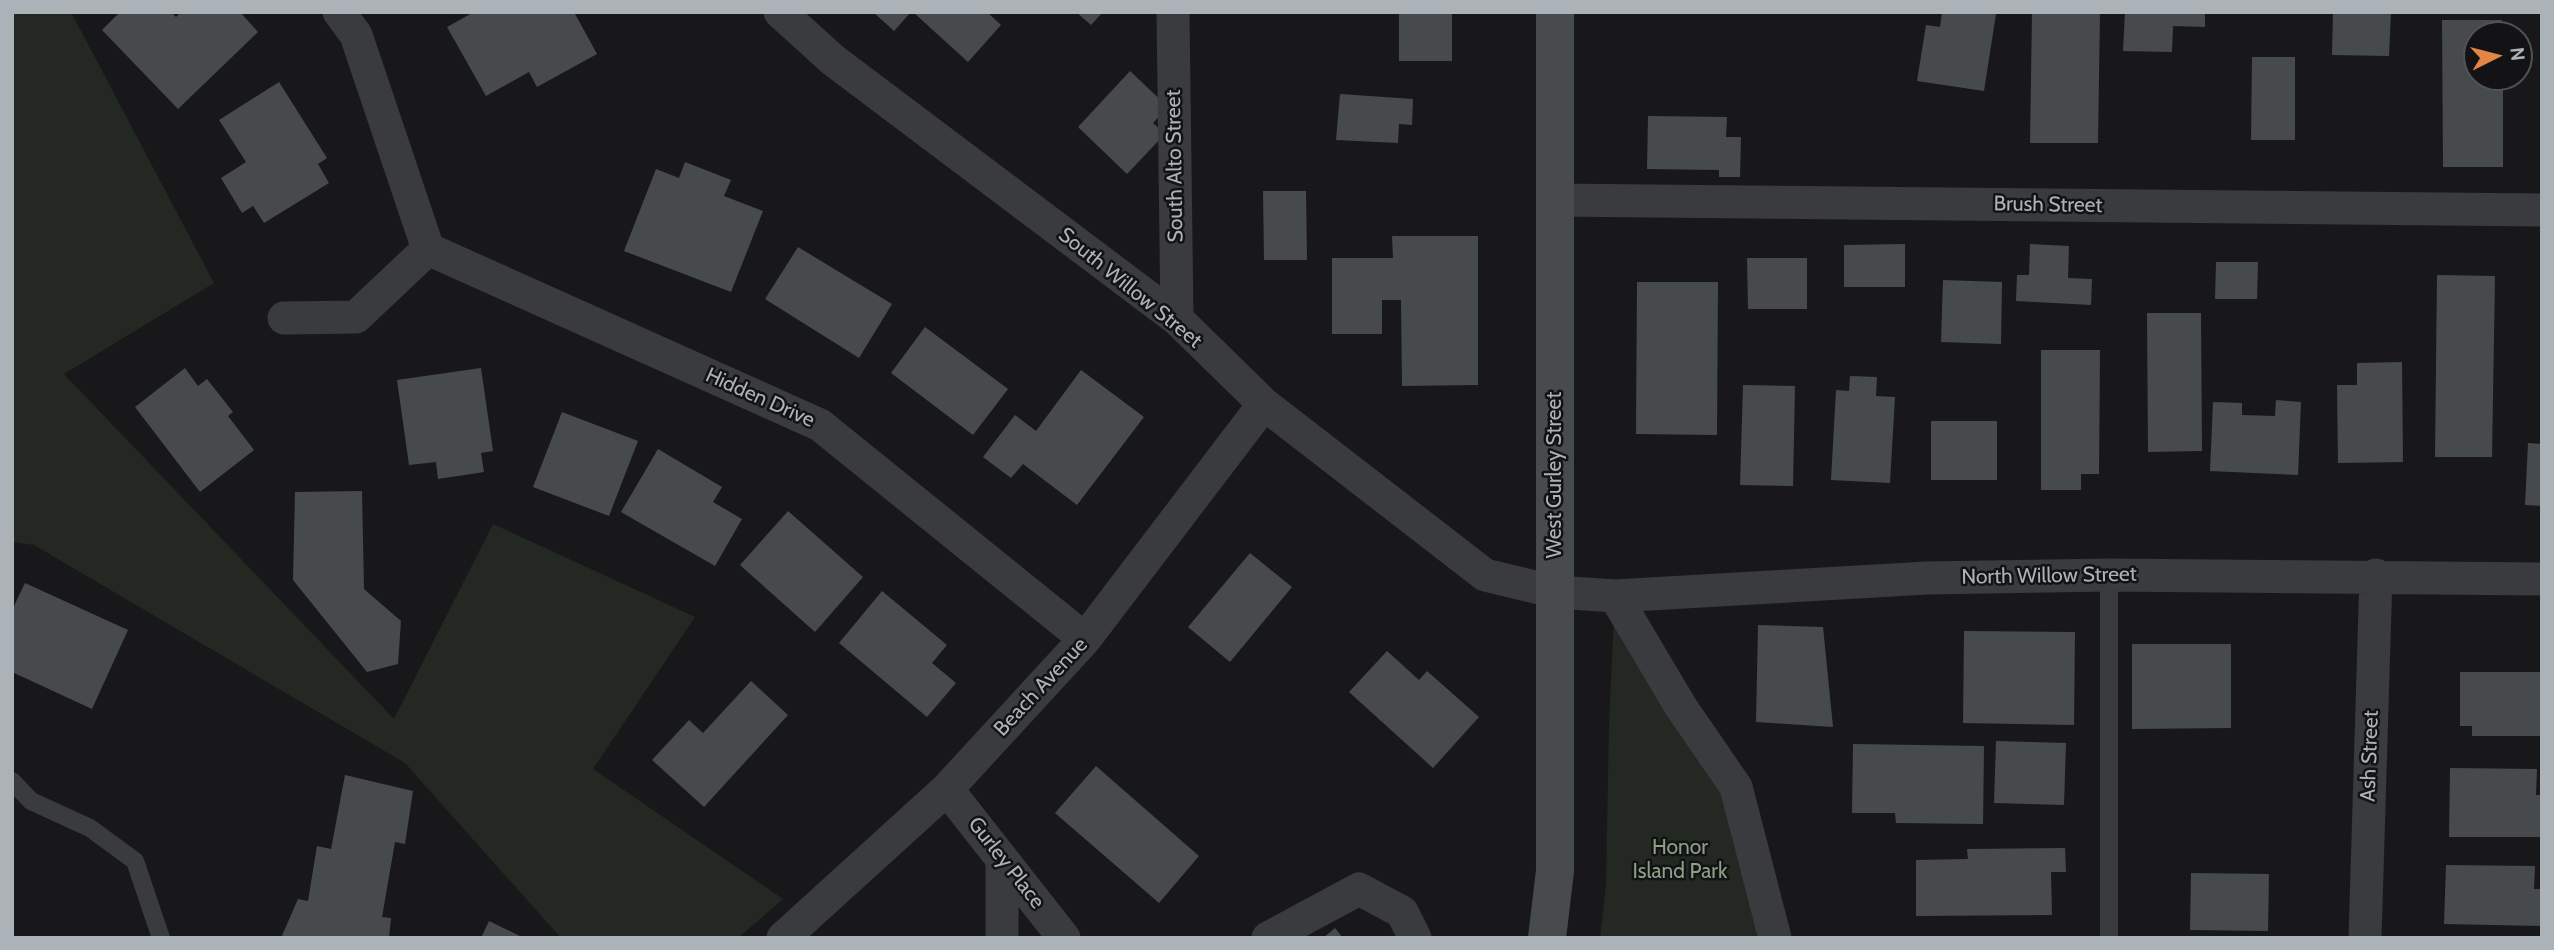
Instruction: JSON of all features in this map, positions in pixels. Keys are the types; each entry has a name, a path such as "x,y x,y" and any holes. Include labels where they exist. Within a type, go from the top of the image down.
{"main road":[{"name":"West Gurley Street","path":"1547,938 1555,871 1555,12"}],"street":[{"path":"284,318 356,317 428,249 356,35 339,12"},
{"name":"South Willow Street","path":"780,12 833,60 1177,319 1264,404 1485,576 1556,592"},
{"name":"South Alto Street","path":"1173,12 1177,319"},
{"name":"Brush Street","path":"1554,200 2542,210"},
{"name":"Hidden Drive","path":"428,249 820,425 1085,639"},
{"name":"Beach Avenue","path":"783,938 947,789 1085,639 1264,404"},
{"name":"North Willow Street","path":"1556,592 1615,596 1927,578 2109,575 2376,575 2542,579"},
{"name":"Ash Street","path":"2365,938 2376,575"},
{"path":"1615,596 1681,707 1736,787 1775,938"},
{"name":"Gurley Place","path":"947,789 1065,938"},
{"path":"1002,859 1002,938"},
{"path":"1268,938 1359,890 1402,912 1415,938"}],"lane":[{"path":"2109,575 2109,938"},
{"path":"12,781 31,801 90,828 135,862 161,938"}],"green space":[{"path":"12,12 71,12 214,283 64,374 394,719 493,524 695,617 593,769 783,899 738,938 561,938 405,763 34,545 12,542"},
{"name":"Honor Island Park","path":"1615,596 1736,787 1775,938 1600,938 1606,885"}],"building":[{"path":"120,12 171,12 176,17 181,12 240,12 258,32 178,109 102,30"},
{"path":"474,12 574,12 597,54 537,87 529,72 486,96 447,27"},
{"path":"873,12 911,12 894,31"},
{"path":"913,12 987,12 1001,25 968,62"},
{"path":"1076,12 1103,12 1091,25"},
{"path":"1399,12 1452,12 1452,61 1399,61"},
{"path":"1942,12 1996,14 1984,91 1917,81 1926,25 1940,27"},
{"path":"2032,12 2100,12 2098,143 2030,143"},
{"path":"2125,12 2205,12 2205,27 2173,26 2172,52 2123,51"},
{"path":"2333,12 2391,12 2389,56 2332,55"},
{"path":"2442,20 2502,20 2463,21 2463,91 2503,91 2503,167 2443,167"},
{"path":"2252,57 2295,57 2295,140 2251,140"},
{"path":"1130,71 1168,107 1153,123 1165,134 1127,174 1078,127"},
{"path":"279,82 327,158 318,164 329,183 264,223 253,206 242,213 221,178 246,162 219,120"},
{"path":"1340,94 1413,99 1412,125 1399,124 1398,143 1336,140"},
{"path":"1648,116 1727,117 1726,137 1741,137 1740,177 1719,177 1719,170 1647,169"},
{"path":"685,162 731,180 724,196 763,211 731,292 624,251 656,169 679,178"},
{"path":"1263,191 1306,191 1307,260 1264,260"},
{"path":"1392,236 1478,236 1478,385 1402,386 1401,300 1382,300 1382,334 1332,334 1332,258 1393,258"},
{"path":"1905,244 1905,287 1844,287 1844,245"},
{"path":"2030,244 2069,246 2068,278 2092,279 2091,305 2016,301 2017,275 2029,275"},
{"path":"798,247 892,304 859,358 765,299"},
{"path":"1747,258 1807,258 1807,309 1748,309"},
{"path":"2216,262 2258,262 2257,299 2215,299"},
{"path":"2437,275 2495,276 2492,457 2435,457"},
{"path":"1943,280 2002,282 2001,344 1941,342"},
{"path":"1637,282 1718,282 1717,435 1636,434"},
{"path":"2147,313 2201,313 2202,451 2148,452"},
{"path":"925,327 1008,389 973,435 891,373"},
{"path":"2041,350 2100,350 2099,474 2081,474 2081,490 2041,490"},
{"path":"2402,362 2403,462 2338,463 2337,385 2357,385 2357,363"},
{"path":"185,368 198,386 207,379 233,412 228,416 254,450 200,492 135,407"},
{"path":"481,368 493,451 481,453 484,472 438,479 436,462 409,465 397,380"},
{"path":"1081,370 1144,417 1077,505 1023,464 1011,478 983,457 1015,415 1036,431"},
{"path":"1850,376 1877,377 1876,396 1895,397 1890,483 1831,480 1836,390 1849,391"},
{"path":"1743,385 1795,386 1793,486 1740,485"},
{"path":"2276,400 2301,402 2298,475 2210,471 2213,402 2242,403 2242,415 2275,416"},
{"path":"562,412 638,441 609,516 533,487"},
{"path":"1931,421 1997,421 1997,480 1931,480"},
{"path":"2528,443 2542,444 2542,506 2525,505"},
{"path":"658,449 722,487 713,502 742,519 715,566 621,512"},
{"path":"362,491 364,589 401,621 398,664 367,672 293,580 295,492"},
{"path":"788,511 863,577 815,632 740,565"},
{"path":"1250,553 1292,587 1230,662 1188,627"},
{"path":"25,583 128,630 92,709 12,672 12,610"},
{"path":"882,591 947,645 932,663 956,683 927,717 839,643"},
{"path":"1758,625 1823,627 1833,727 1756,722"},
{"path":"1964,631 2075,632 2074,725 1963,723"},
{"path":"2132,644 2231,644 2231,728 2132,729"},
{"path":"1387,651 1419,680 1427,671 1479,717 1433,768 1349,692"},
{"path":"2460,672 2542,672 2542,736 2472,736 2472,726 2460,726"},
{"path":"751,681 788,715 704,807 652,760 689,720 703,733"},
{"path":"1996,741 2066,743 2064,805 1994,803"},
{"path":"1853,744 1984,746 1983,824 1896,823 1895,813 1852,813"},
{"path":"1096,766 1199,856 1159,903 1055,813"},
{"path":"2450,768 2537,769 2536,795 2542,795 2542,837 2449,837"},
{"path":"345,775 413,791 405,844 395,842 382,917 391,918 389,938 281,938 298,899 308,901 317,846 331,849"},
{"path":"2065,848 2066,872 2051,872 2052,915 1916,916 1916,860 1968,859 1967,849"},
{"path":"2446,865 2535,866 2534,889 2542,889 2542,926 2444,924"},
{"path":"2191,873 2269,874 2268,931 2190,930"},
{"path":"489,921 524,938 481,938"},
{"path":"1335,928 1343,938 1323,938"}]}
